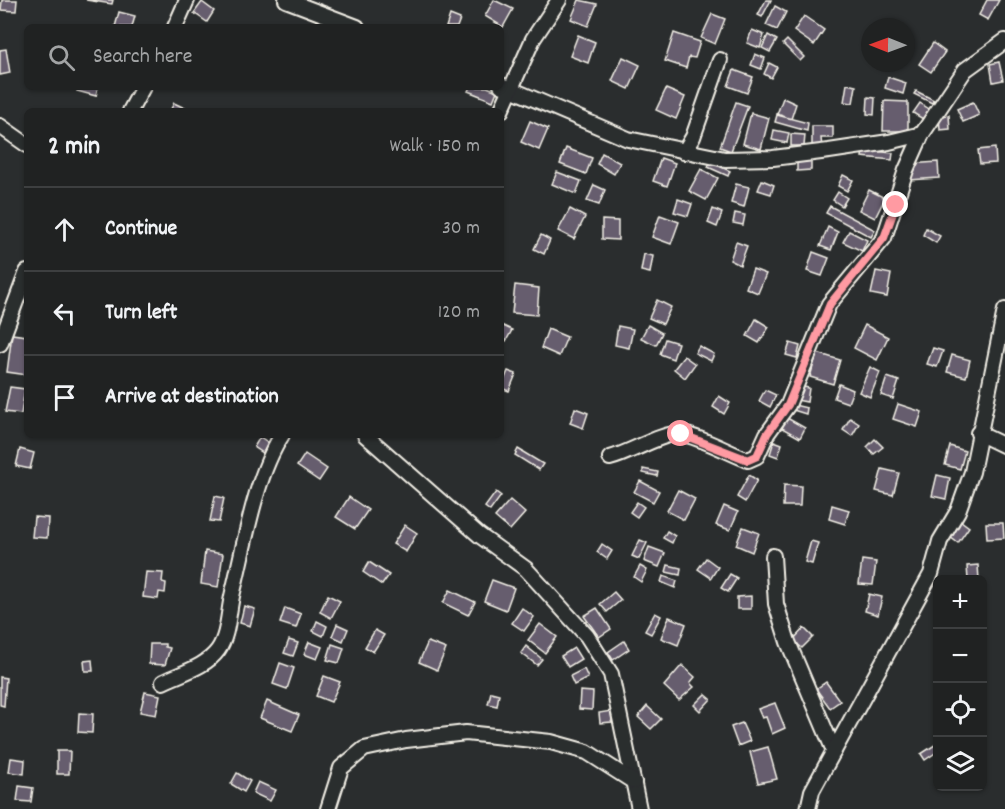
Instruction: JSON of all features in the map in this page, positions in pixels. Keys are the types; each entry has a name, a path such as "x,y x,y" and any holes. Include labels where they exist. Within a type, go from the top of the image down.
{"street":[{"path":"176,24 187,0"},
{"path":"286,0 349,24"},
{"path":"502,108 507,87 533,39 559,0"},
{"path":"610,458 628,454 658,439 681,434 748,460 757,456 767,434 788,405 830,304 884,238 906,170 922,134 965,70 1005,41"},
{"path":"684,152 693,137 720,60"},
{"path":"507,87 628,139 724,159 774,158 889,142 922,134"},
{"path":"132,108 141,90"},
{"path":"0,126 24,143"},
{"path":"0,344 24,280"},
{"path":"808,809 812,791 874,682 931,574 940,541 958,511 972,472 1005,310"},
{"path":"978,434 1005,446"},
{"path":"163,682 199,666 217,651 225,635 232,595 266,466 280,438"},
{"path":"368,438 478,535 526,569 587,636 611,674 639,809"},
{"path":"773,556 776,604 785,633 834,751"},
{"path":"328,809 341,768 364,749 406,740 466,732 551,742 586,752 634,782"}],"building":[{"path":"2,0 17,0 16,11 1,10"},
{"path":"86,0 113,0 112,4"},
{"path":"494,0 513,9 504,25 485,16"},
{"path":"579,0 597,4 588,26 571,19"},
{"path":"766,0 771,0 762,17 758,15"},
{"path":"987,0 999,0 988,20 979,15"},
{"path":"202,2 214,11 207,22 194,13"},
{"path":"775,6 786,12 777,30 766,25"},
{"path":"119,12 135,16 133,24 116,24"},
{"path":"712,14 725,19 715,44 701,38"},
{"path":"450,15 460,19 458,24 447,24"},
{"path":"804,16 824,30 814,45 794,31"},
{"path":"752,30 764,35 760,48 747,43"},
{"path":"674,33 700,42 695,58 689,57 686,68 665,61"},
{"path":"578,35 595,42 588,63 570,56"},
{"path":"768,35 777,40 770,52 762,48"},
{"path":"787,40 804,57 800,61 783,44"},
{"path":"933,43 945,52 931,72 919,64"},
{"path":"6,49 10,73 0,75 0,50"},
{"path":"755,54 765,58 761,69 751,65"},
{"path":"623,57 640,65 629,89 612,81"},
{"path":"999,62 1003,80 993,82 990,64"},
{"path":"769,63 777,67 771,78 764,74"},
{"path":"734,70 753,77 747,93 728,86"},
{"path":"888,77 906,83 903,94 885,88"},
{"path":"847,84 856,86 853,103 844,102"},
{"path":"666,89 685,97 676,119 656,110"},
{"path":"77,90 97,90 96,96"},
{"path":"494,90 497,91 493,101 468,91"},
{"path":"916,91 934,100 932,103 914,94"},
{"path":"868,97 875,98 874,115 867,114"},
{"path":"783,98 796,104 791,119 777,114"},
{"path":"884,101 908,102 908,131 883,131"},
{"path":"736,102 748,106 731,151 720,147"},
{"path":"973,102 979,115 963,122 957,109"},
{"path":"174,103 185,108 172,108"},
{"path":"920,103 929,109 923,119 913,113"},
{"path":"751,113 769,118 761,149 743,144"},
{"path":"777,115 808,123 807,131 775,122"},
{"path":"949,115 950,129 940,130 939,116"},
{"path":"530,121 548,129 539,150 521,142"},
{"path":"812,126 833,126 833,138 821,138 822,148 812,148"},
{"path":"774,130 789,133 787,143 772,140"},
{"path":"791,134 805,135 804,146 791,146"},
{"path":"566,148 592,158 586,174 560,164"},
{"path":"995,148 996,163 980,164 978,150"},
{"path":"863,150 893,153 892,160 862,157"},
{"path":"602,153 620,163 614,174 597,164"},
{"path":"661,158 675,163 667,186 653,181"},
{"path":"811,159 811,170 797,171 797,160"},
{"path":"710,162 730,171 728,176 708,167"},
{"path":"938,162 939,178 909,180 909,164"},
{"path":"701,169 718,178 706,200 689,191"},
{"path":"557,172 581,181 576,194 552,184"},
{"path":"843,175 853,180 847,191 838,186"},
{"path":"762,180 774,185 771,194 758,190"},
{"path":"736,184 749,187 744,207 731,203"},
{"path":"594,185 605,190 599,205 587,201"},
{"path":"869,190 885,198 875,218 859,210"},
{"path":"838,192 847,198 842,206 833,200"},
{"path":"678,199 692,204 688,216 674,212"},
{"path":"830,206 875,230 871,237 826,213"},
{"path":"570,209 585,217 574,239 558,231"},
{"path":"713,209 722,213 717,227 708,223"},
{"path":"735,213 745,215 743,225 733,223"},
{"path":"660,215 679,222 671,244 652,237"},
{"path":"602,220 618,221 618,240 602,239"},
{"path":"828,227 838,232 831,250 820,246"},
{"path":"926,228 940,236 936,243 923,235"},
{"path":"849,231 867,240 862,251 843,242"},
{"path":"541,235 550,240 544,254 534,249"},
{"path":"736,242 747,246 740,265 730,260"},
{"path":"813,252 829,258 822,276 807,271"},
{"path":"644,254 653,256 650,273 641,271"},
{"path":"753,269 766,274 758,293 746,288"},
{"path":"876,271 891,274 887,297 871,294"},
{"path":"515,285 539,288 537,315 512,313"},
{"path":"657,300 671,307 663,324 649,318"},
{"path":"756,319 769,327 759,343 747,336"},
{"path":"648,325 662,333 656,345 641,338"},
{"path":"865,325 888,337 877,360 854,348"},
{"path":"504,326 512,330 506,341 504,340"},
{"path":"618,326 633,329 629,348 615,345"},
{"path":"548,329 567,337 559,356 541,348"},
{"path":"12,334 24,336 24,375 7,372"},
{"path":"665,339 678,343 673,359 660,354"},
{"path":"790,343 800,346 797,358 786,355"},
{"path":"699,346 714,354 711,361 695,353"},
{"path":"933,348 943,351 937,367 927,364"},
{"path":"817,353 840,360 833,384 810,377"},
{"path":"952,355 970,360 966,377 947,372"},
{"path":"684,356 695,364 685,378 674,369"},
{"path":"870,367 880,372 870,397 859,392"},
{"path":"508,371 516,374 509,391 504,389 504,381"},
{"path":"887,377 899,381 893,399 881,395"},
{"path":"839,384 853,390 848,403 834,398"},
{"path":"799,386 809,388 807,402 796,400"},
{"path":"10,387 24,389 21,414 5,412"},
{"path":"765,390 776,395 770,407 759,401"},
{"path":"719,396 730,403 724,414 713,407"},
{"path":"898,404 922,412 917,427 893,419"},
{"path":"794,405 807,408 806,414 793,410"},
{"path":"575,408 588,413 583,428 570,423"},
{"path":"787,418 805,428 800,438 782,428"},
{"path":"850,418 859,424 852,436 843,430"},
{"path":"259,438 269,443 263,453 254,447"},
{"path":"875,439 883,447 874,454 867,447"},
{"path":"774,441 782,444 778,457 770,454"},
{"path":"950,446 965,451 960,469 945,465"},
{"path":"20,449 34,453 30,469 16,466"},
{"path":"518,449 543,464 539,470 515,455"},
{"path":"305,454 327,469 319,481 297,466"},
{"path":"643,469 658,472 657,476 643,473"},
{"path":"882,469 899,473 893,495 876,491"},
{"path":"749,475 757,480 745,502 737,497"},
{"path":"937,475 950,478 946,499 932,496"},
{"path":"640,481 659,491 653,502 634,492"},
{"path":"784,485 801,486 800,506 783,506"},
{"path":"678,490 695,499 684,520 667,511"},
{"path":"496,492 501,496 490,511 485,507"},
{"path":"215,496 224,498 219,522 210,521"},
{"path":"349,497 368,510 355,529 336,517"},
{"path":"510,500 525,513 510,530 495,517"},
{"path":"637,502 644,507 637,517 630,512"},
{"path":"832,505 849,510 845,524 829,519"},
{"path":"724,506 738,512 730,530 716,525"},
{"path":"34,517 48,518 47,538 32,537"},
{"path":"961,521 969,527 958,543 950,537"},
{"path":"986,523 1003,523 1004,538 987,539"},
{"path":"405,525 417,533 406,552 393,544"},
{"path":"743,527 759,533 752,552 736,545"},
{"path":"667,531 675,536 672,543 663,538"},
{"path":"640,540 647,543 639,559 632,556"},
{"path":"811,541 818,543 812,564 805,562"},
{"path":"602,544 612,551 607,559 597,552"},
{"path":"649,547 665,553 659,567 644,561"},
{"path":"205,551 223,554 218,587 201,584"},
{"path":"706,558 718,567 711,578 698,569"},
{"path":"862,560 876,562 873,585 859,584"},
{"path":"369,562 389,575 382,585 363,572"},
{"path":"668,565 681,568 680,575 666,572"},
{"path":"978,565 979,575 968,575 967,566"},
{"path":"640,566 647,570 641,582 634,577"},
{"path":"146,572 163,573 162,582 166,583 165,593 159,592 158,599 143,597"},
{"path":"730,574 737,578 728,592 721,588"},
{"path":"663,576 677,581 675,588 661,582"},
{"path":"492,580 514,588 506,610 484,601"},
{"path":"450,590 475,602 468,615 443,603"},
{"path":"614,592 621,600 607,612 600,604"},
{"path":"869,594 882,597 878,615 865,611"},
{"path":"328,595 340,601 331,618 320,612"},
{"path":"751,596 751,609 737,609 737,597"},
{"path":"244,606 255,609 250,626 240,623"},
{"path":"285,608 301,614 296,628 280,623"},
{"path":"522,608 534,617 524,631 512,623"},
{"path":"597,608 611,629 599,637 584,616"},
{"path":"655,613 661,616 651,634 645,631"},
{"path":"669,617 686,624 678,645 661,638"},
{"path":"317,621 327,626 323,636 313,631"},
{"path":"337,624 348,629 343,641 332,636"},
{"path":"540,624 557,637 545,653 528,640"},
{"path":"804,628 813,637 802,648 793,640"},
{"path":"375,630 384,635 373,652 365,647"},
{"path":"289,640 298,643 293,656 284,653"},
{"path":"624,641 629,649 613,660 608,652"},
{"path":"309,642 322,647 317,659 304,654"},
{"path":"428,642 446,649 437,670 419,662"},
{"path":"150,644 165,644 165,647 170,648 165,665 149,664"},
{"path":"332,644 344,648 339,663 327,660"},
{"path":"526,646 542,659 537,665 521,653"},
{"path":"574,648 581,659 568,667 561,656"},
{"path":"92,660 93,671 85,671 84,661"},
{"path":"280,663 294,668 287,689 273,684"},
{"path":"682,665 695,677 690,683 694,687 679,700 664,686"},
{"path":"584,669 588,678 574,685 570,676"},
{"path":"324,676 340,682 331,702 316,696"},
{"path":"0,677 6,678 4,706 0,705"},
{"path":"826,682 840,701 830,708 816,689"},
{"path":"580,691 593,692 592,710 579,709"},
{"path":"145,692 160,695 156,715 140,712"},
{"path":"491,692 499,694 497,706 488,704"},
{"path":"705,694 711,699 700,711 694,705"},
{"path":"267,701 299,715 292,731 260,718"},
{"path":"775,703 785,728 772,734 766,717 762,718 758,709"},
{"path":"647,706 661,719 651,729 638,717"},
{"path":"611,711 612,722 600,723 599,713"},
{"path":"79,713 93,714 92,733 78,732"},
{"path":"742,723 750,741 738,746 731,727"},
{"path":"933,746 933,754 925,760 921,754"},
{"path":"768,747 777,779 758,783 750,752"},
{"path":"57,751 70,751 69,774 57,774"},
{"path":"11,758 25,760 24,774 9,772"},
{"path":"237,773 250,781 244,792 231,784"},
{"path":"258,782 276,790 270,801 253,793"},
{"path":"19,786 33,788 31,802 17,801"}],"route":[{"path":"681,434 748,460 757,456 767,434 788,405 830,304 884,238 896,205"}]}
